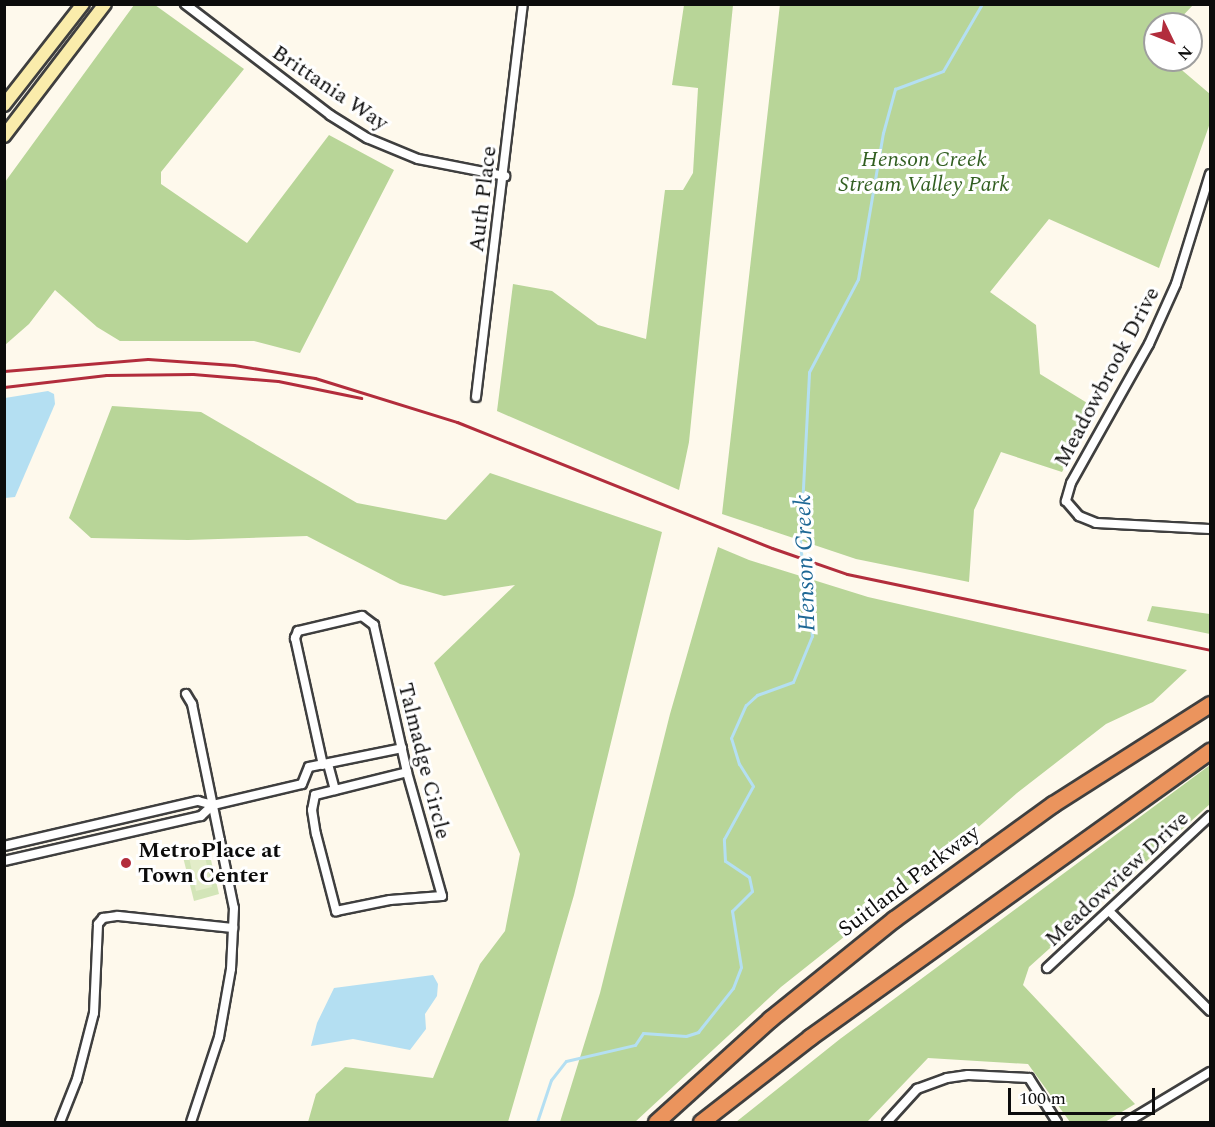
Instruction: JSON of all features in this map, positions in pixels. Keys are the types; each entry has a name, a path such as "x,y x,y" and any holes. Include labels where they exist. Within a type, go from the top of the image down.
{"highway":[{"name":"Suitland Parkway","path":"656,1122 770,1020 901,914 1053,804 1210,704"},
{"path":"701,1122 820,1030 1210,751"}],"street":[{"path":"4,105 83,4"},
{"path":"4,136 105,4"},
{"name":"Brittania Way","path":"185,4 330,116 367,138 426,161 505,176"},
{"name":"Auth Place","path":"476,397 505,176 522,4"},
{"name":"Meadowbrook Drive","path":"1210,174 1176,284 1149,344 1066,494 1067,505 1085,520 1122,525 1210,529"},
{"name":"Talmadge Circle","path":"315,795 312,810 316,834 336,911 390,900 442,896 407,772 374,625 362,616 298,631 296,638 326,764"},
{"path":"186,694 192,704 234,908 231,969 219,1037 191,1122"},
{"path":"302,784 309,767 402,748"},
{"path":"326,764 335,790"},
{"path":"302,784 315,795 407,772"},
{"path":"4,846 198,801 213,805 302,784"},
{"path":"4,861 201,816 213,805"},
{"name":"Meadowview Drive","path":"1047,968 1210,816"},
{"path":"121,819 125,832"},
{"path":"1109,911 1210,1011"},
{"path":"60,1122 77,1079 94,1013 98,924 103,918 118,916 233,928"},
{"path":"887,1122 917,1089 947,1078 968,1075 1029,1078 1057,1122"},
{"path":"1127,1122 1209,1075"}],"green space":[{"name":"Henson Creek Stream Valley Park","path":"780,4 1193,5 1186,12 1143,12 1143,72 1184,72 1210,94 1210,123 1159,268 1049,219 990,292 1036,325 1040,374 1097,409 1062,472 1001,452 974,510 969,582 856,559 722,514"},
{"path":"134,5 155,5 244,69 161,172 161,184 247,243 329,135 394,170 300,353 254,341 120,341 97,327 55,290 29,324 5,345 5,182"},
{"path":"684,5 733,5 689,442 679,490 497,411 513,284 552,291 598,325 646,339 665,190 683,190 693,173 698,88 672,85"},
{"path":"112,406 201,412 357,503 446,520 490,473 662,532 574,895 508,1122 308,1122 316,1094 345,1067 433,1078 480,964 505,931 520,854 434,663 515,585 444,596 400,584 307,536 188,540 91,538 69,518"},
{"path":"718,547 749,560 868,597 1187,670 1153,702 1106,724 1017,793 942,859 781,987 635,1122 560,1122 600,993 670,714"},
{"path":"1152,606 1210,614 1210,634 1147,621"},
{"path":"1210,765 1210,804 1029,967 1023,985 1135,1104 1105,1122 1070,1122 1028,1064 928,1058 867,1122 736,1122 840,1039"},
{"path":"207,843 219,894 194,901 181,849"},
{"path":"204,853 212,887 196,891 189,857"}],"water":[{"path":"48,391 54,394 55,404 15,497 5,498 5,398"},
{"path":"433,975 438,984 437,996 425,1014 426,1029 410,1050 353,1039 311,1046 317,1023 334,988"}],"waterway":[{"name":"Henson Creek","path":"537,1122 551,1080 566,1061 635,1045 643,1033 686,1036 698,1032 733,988 741,967 732,911 752,891 749,877 725,861 724,839 753,786 739,764 731,738 746,705 757,695 793,682 812,636 800,545 809,372 858,279 883,133 895,89 943,71 982,4"}],"railway":[{"path":"4,371 148,359 234,365 315,378 457,422 772,548 847,574 1210,650"},
{"path":"4,387 106,375 193,374 278,381 361,398"}],"place":[{"name":"MetroPlace at Town Center","path":"126,863"}]}
